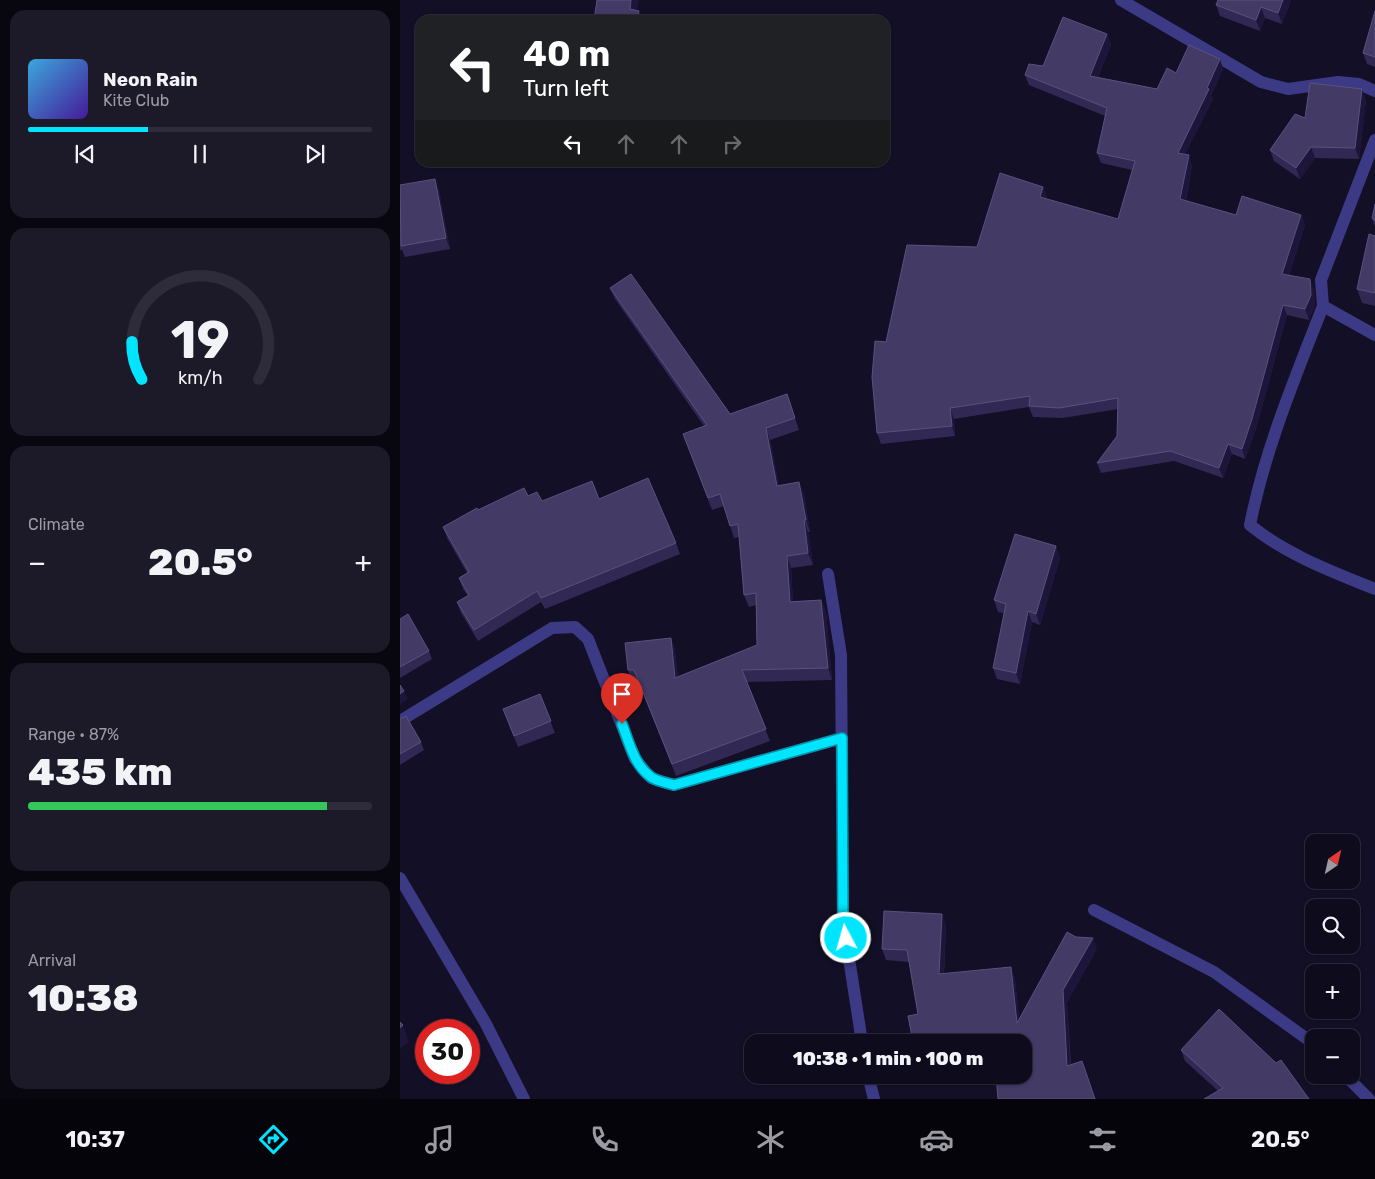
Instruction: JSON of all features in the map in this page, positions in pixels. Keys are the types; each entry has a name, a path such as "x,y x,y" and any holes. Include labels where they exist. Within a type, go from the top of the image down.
{"street":[{"path":"1121,0 1261,82 1288,89 1338,82 1359,84 1375,92"},
{"path":"1375,140 1321,280 1323,306 1278,424 1258,484 1250,525 1269,540 1313,564 1375,589"},
{"path":"1323,306 1375,335"},
{"path":"828,574 841,655 843,920 861,1034"},
{"path":"400,721 552,628 575,627 588,639 635,759 651,778 674,785 842,738"},
{"path":"400,878 486,1024 524,1099"},
{"path":"1094,910 1214,972 1305,1038"},
{"path":"870,1084 874,1099"},
{"path":"1354,1084 1369,1099"}],"building":[{"path":"597,0 631,0 630,9 639,11 638,15 595,15"},
{"path":"1218,0 1283,0 1278,13 1261,7 1256,20 1216,5"},
{"path":"1375,11 1375,57 1363,53"},
{"path":"1063,17 1107,34 1090,76 1157,89 1167,68 1176,73 1189,45 1220,59 1207,88 1209,89 1178,153 1189,155 1180,199 1236,215 1242,196 1301,215 1282,274 1310,279 1311,295 1305,309 1283,305 1242,449 1228,444 1219,468 1170,451 1097,463 1117,436 1118,398 1059,408 1029,406 1030,396 950,408 952,426 877,433 872,377 875,341 886,342 907,245 977,247 1000,173 1043,187 1040,197 1118,219 1135,161 1097,153 1107,108 1025,75 1029,64 1043,66"},
{"path":"1310,83 1362,89 1355,148 1311,147 1296,168 1270,150 1295,114 1305,118"},
{"path":"435,179 446,238 401,246 400,185"},
{"path":"1375,204 1375,221 1372,218"},
{"path":"1369,234 1375,236 1375,293 1357,289"},
{"path":"631,274 730,414 787,394 795,418 766,428 777,486 799,482 806,520 804,520 808,553 787,556 790,602 821,600 828,668 742,670 766,729 672,764 634,670 628,670 625,643 671,638 675,678 757,645 756,593 744,595 738,524 730,526 720,494 708,498 683,434 707,425 610,288"},
{"path":"648,478 676,543 541,598 537,591 474,630 457,602 469,595 459,578 469,572 443,527 477,508 478,510 524,488 528,496 537,492 542,501 592,481 599,499"},
{"path":"1015,534 1056,546 1036,614 1028,611 1016,673 993,668 1006,604 994,600"},
{"path":"408,614 429,651 400,667 400,619"},
{"path":"400,685 404,691 400,694"},
{"path":"540,694 551,721 514,736 503,709"},
{"path":"406,716 421,742 400,754 400,719"},
{"path":"884,911 942,914 939,974 1011,967 1017,1023 1067,932 1076,937 1093,938 1063,990 1067,1066 1082,1061 1095,1099 998,1099 997,1084 1032,1084 1032,1034 911,1034 908,1016 918,1014 907,950 882,949"},
{"path":"1219,1009 1276,1063 1281,1060 1309,1099 1204,1099 1223,1088 1181,1050"}],"route":[{"path":"622,724 635,759 651,778 674,785 842,738 843,920 846,938"}]}
